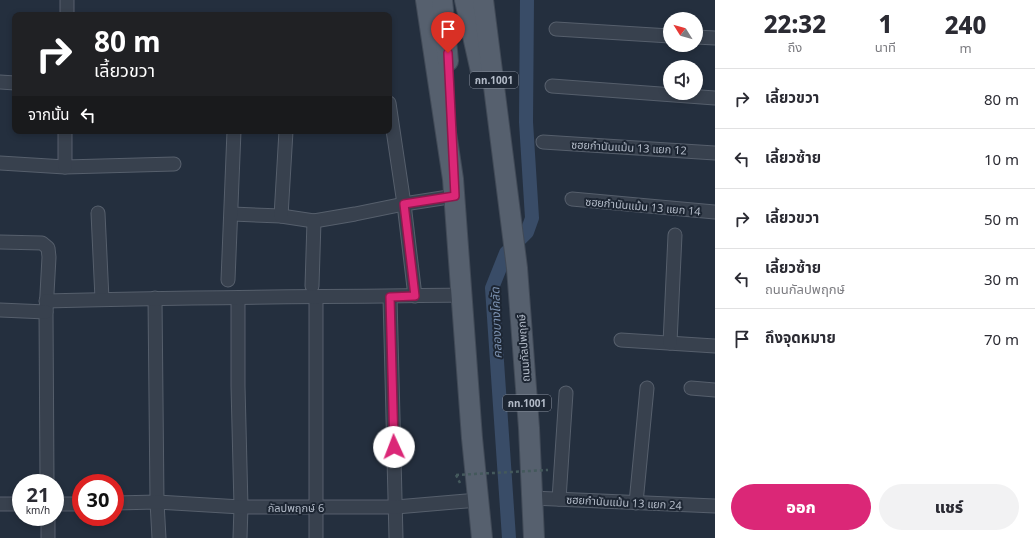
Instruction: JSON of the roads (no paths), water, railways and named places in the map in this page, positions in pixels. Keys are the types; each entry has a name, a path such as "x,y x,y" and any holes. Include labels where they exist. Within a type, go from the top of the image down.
{"main road":[{"path":"426,0 454,187"},
{"path":"442,0 450,93 461,295 482,538"},
{"name":"ถนนกัลปพฤกษ์","path":"465,0 502,159"},
{"name":"ถนนกัลปพฤกษ์","path":"483,0 517,268 525,366 534,538"}],"street":[{"path":"67,0 67,12"},
{"path":"556,29 663,36"},
{"path":"703,37 715,38"},
{"path":"0,82 12,83"},
{"path":"552,86 715,98"},
{"path":"392,123 404,204 415,296"},
{"path":"65,134 65,168"},
{"path":"228,280 232,214 234,134"},
{"path":"281,216 286,134"},
{"name":"ซฮยกำนันแม้น 13 แยก 12","path":"543,142 715,153"},
{"path":"0,163 65,168 174,164"},
{"path":"232,214 281,216 314,221 404,204 454,187"},
{"name":"ซฮยกำนันแม้น 13 แยก 14","path":"572,200 715,212"},
{"path":"98,212 102,299"},
{"path":"314,221 316,538"},
{"path":"670,344 675,235"},
{"path":"0,242 42,243 48,248 49,257 46,307 47,474"},
{"path":"0,310 46,307 102,299 238,298 314,292 390,297 461,295"},
{"path":"390,297 396,538"},
{"path":"155,298 157,502 159,538"},
{"path":"238,298 238,386 241,508 240,538"},
{"path":"621,340 715,346"},
{"path":"636,503 647,388"},
{"path":"691,388 715,390"},
{"path":"558,498 566,393"},
{"name":"ซฮยกำนันแม้น 13 แยก 24","path":"532,498 715,506"},
{"name":"กัลปพฤกษ์ 6","path":"124,503 157,502 241,508 396,507 478,500"},
{"path":"0,504 12,504"},
{"path":"48,526 48,538"}],"waterway":[{"name":"คลองบางโคลัด","path":"509,538 492,288 506,253 527,232 532,218 526,122 527,0"}]}
